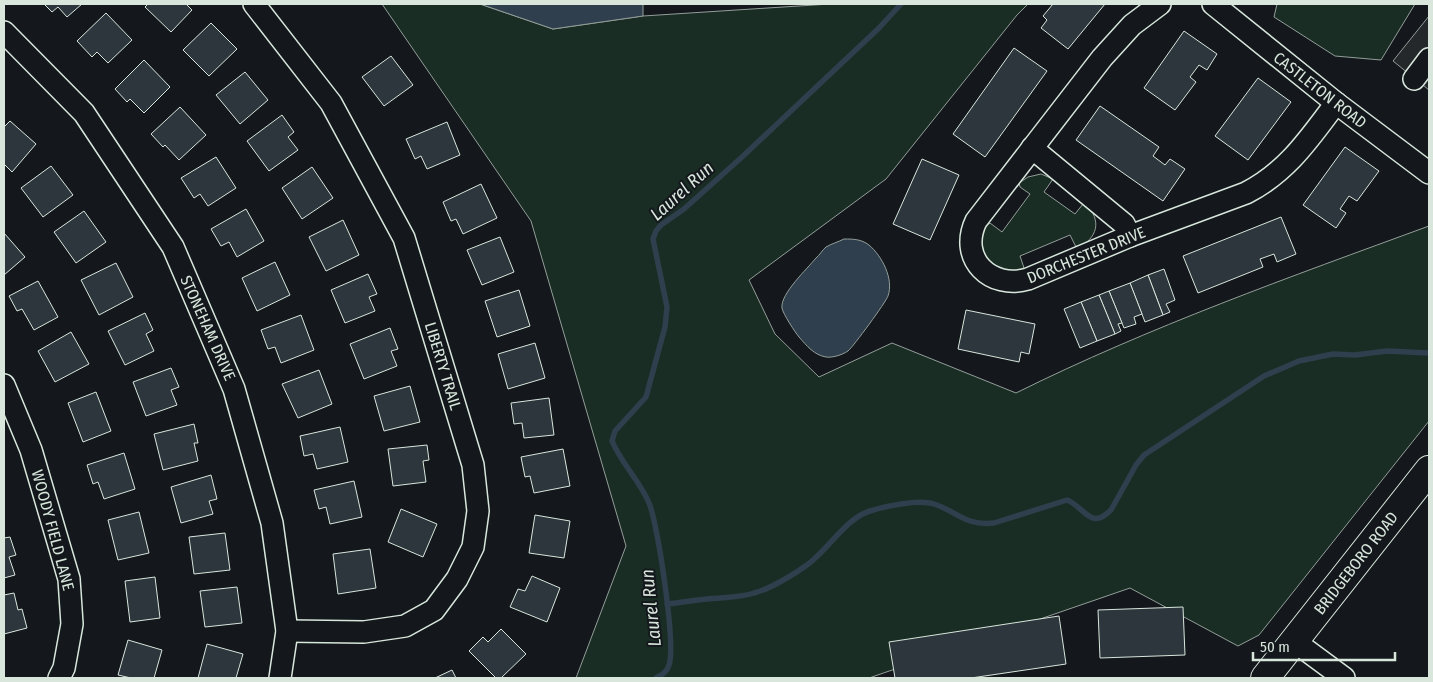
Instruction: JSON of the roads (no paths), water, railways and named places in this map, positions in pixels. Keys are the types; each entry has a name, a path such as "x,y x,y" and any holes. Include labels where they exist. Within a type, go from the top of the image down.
{"main road":[{"name":"BRIDGEBORO ROAD","path":"1265,678 1429,470"}],"street":[{"name":"LIBERTY TRAIL","path":"254,4 331,103 404,238 473,465 478,511 473,547 457,579 434,610 405,626 364,632 286,631"},
{"name":"DORCHESTER DRIVE","path":"1160,4 1132,25 1102,58 981,215 972,231 971,250 980,267 985,272 1000,280 1020,282 1130,236 1263,185 1295,157 1336,103"},
{"name":"CASTLETON ROAD","path":"1214,4 1336,103 1429,173"},
{"name":"STONEHAM DRIVE","path":"4,32 84,113 172,247 234,389 272,524 286,631 280,678"},
{"path":"1414,79 1429,59"},
{"path":"1032,148 1124,224 1130,236"},
{"name":"WOODY FIELD LANE","path":"4,385 32,450 69,579 72,624 64,668 59,678"},
{"path":"1294,642 1344,678"}],"water":[{"path":"480,4 643,4 643,16 553,29"},
{"path":"844,239 854,239 863,242 869,245 878,255 888,275 888,296 882,307 848,351 840,355 826,357 814,352 799,337 782,308 785,296 795,282 825,248"}],"waterway":[{"name":"Laurel Run","path":"656,678 667,670 671,653 665,585 657,534 649,503 612,441 615,431 646,397 665,327 667,307 653,239 661,225 684,209 742,157 879,28 901,4"},
{"path":"667,604 741,596 767,588 815,559 853,520 870,511 893,505 920,502 934,504 968,520 994,523 1067,500 1088,516 1098,518 1111,510 1136,465 1144,455 1264,376 1299,361 1333,354 1355,355 1387,351 1429,353"}]}
